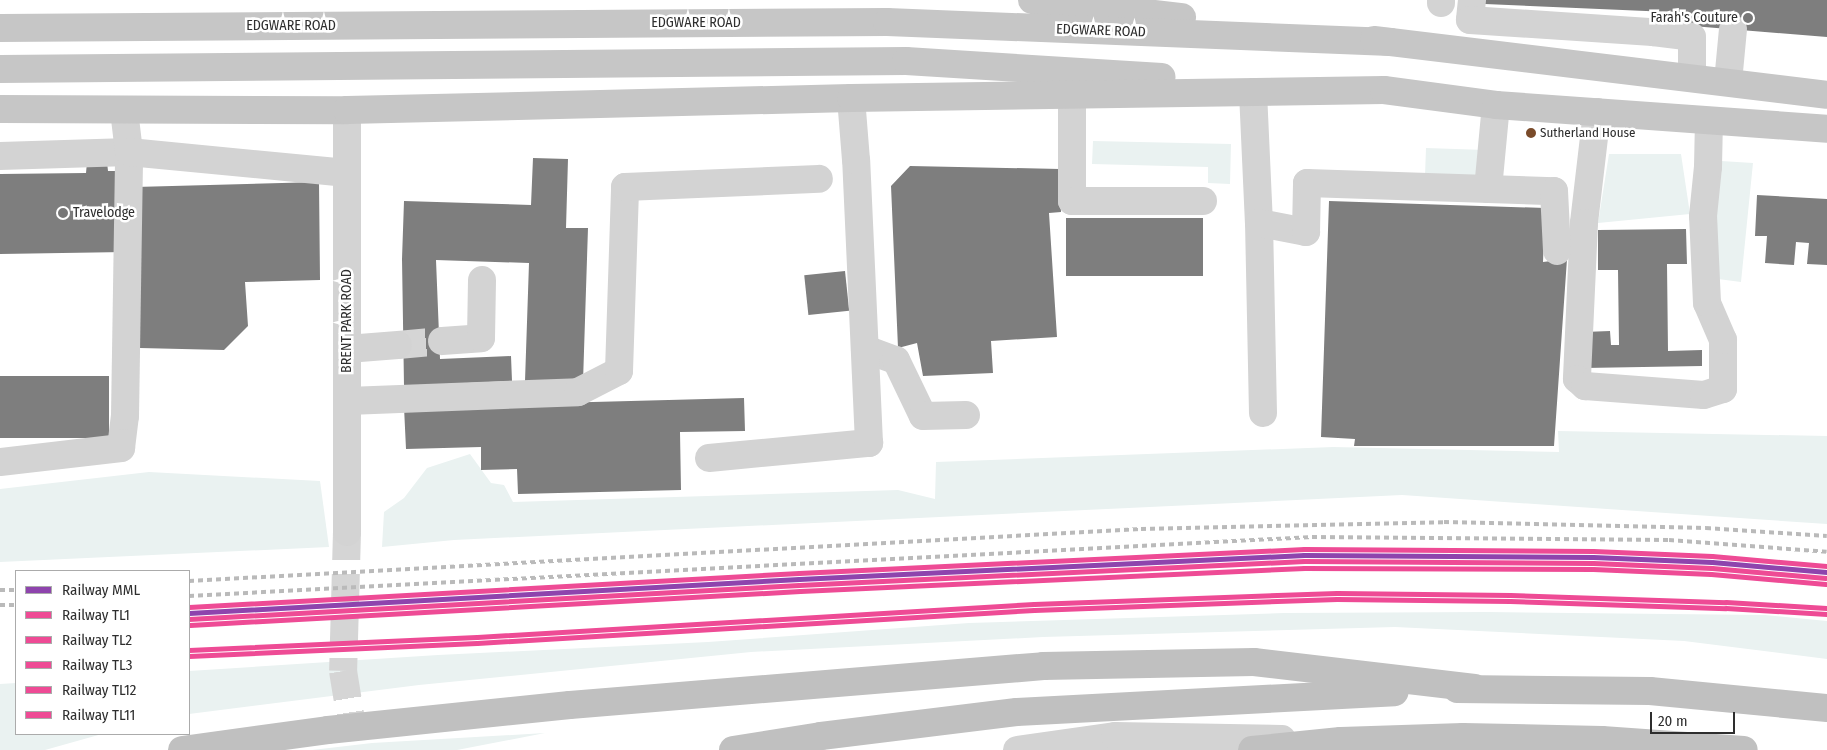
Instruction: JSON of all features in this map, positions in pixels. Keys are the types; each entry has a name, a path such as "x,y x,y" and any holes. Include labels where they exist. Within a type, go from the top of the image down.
{"highway":[{"path":"182,750 328,730 570,705 1043,666 1254,662 1474,688"},
{"path":"733,750 822,736 1017,712 1209,700 1474,688 1650,691 1827,708"},
{"path":"1252,750 1341,740 1463,737 1602,740 1744,750"}],"main road":[{"path":"1032,0 1692,77 1827,95"},
{"name":"EDGWARE ROAD","path":"0,28 887,22 1391,42"},
{"path":"0,69 906,61 1384,90 1496,105 1708,122 1827,129"},
{"path":"0,110 347,110 851,98 1384,90"}],"street":[{"path":"1472,0 1470,20 1653,32 1692,37 1692,77"},
{"path":"1728,82 1733,29"},
{"path":"1253,92 1259,223 1263,413"},
{"path":"1072,94 1072,201 1203,201"},
{"path":"709,458 870,443 851,98"},
{"path":"1488,189 1496,105"},
{"path":"0,462 121,448 125,416 129,152 124,110"},
{"name":"BRENT PARK ROAD","path":"347,110 347,532"},
{"path":"1597,112 1584,223 1577,379 1585,386 1704,395 1723,389 1723,340 1707,303 1703,216 1708,122"},
{"path":"0,156 129,152 347,173"},
{"path":"348,401 578,392 619,371 625,187 819,179"},
{"path":"1259,223 1306,232 1307,183 1554,191 1557,251"},
{"path":"442,342 481,338 482,280"},
{"path":"347,349 398,345"},
{"path":"865,349 896,360 923,416 966,415"},
{"path":"1017,750 1115,736 1341,740"}],"shaded area":[{"path":"1093,141 1231,144 1230,184 1208,183 1208,167 1092,164"},
{"path":"1426,148 1478,150 1477,176 1425,174"},
{"path":"1609,154 1681,154 1690,214 1598,223"},
{"path":"1721,161 1753,163 1741,282 1718,279 1712,202"},
{"path":"1558,431 1827,436 1827,524 1402,495 454,540 382,547 384,512 404,498 427,468 470,454 491,483 504,485 513,502 898,490 935,499 936,462 1333,447 1559,452"},
{"path":"149,472 320,481 329,547 0,562 0,489"},
{"path":"1487,612 1765,615 1827,621 1827,659 1684,641 1395,627 1043,637 751,652 419,685 190,714 190,671 438,655 708,642 969,623 1284,613"},
{"path":"15,683 15,735 98,735 45,750 0,750 0,684"},
{"path":"545,733 457,750 312,750 372,743"}],"building":[{"name":"Farah's Couture","path":"1485,0 1827,0 1827,37 1668,24 1669,12 1485,4"},
{"path":"533,158 568,159 566,228 588,228 583,382 525,381 529,263 436,260 440,359 511,356 512,381 404,386 402,259 404,201 531,205"},
{"name":"Travelodge","path":"87,162 107,162 108,171 125,171 125,252 0,254 0,174 86,173"},
{"path":"910,166 1060,169 1061,212 1049,213 1057,337 991,341 993,373 923,376 917,343 898,348 891,186"},
{"path":"319,182 320,280 245,282 248,326 224,350 140,348 135,187"},
{"path":"1757,195 1827,199 1827,265 1807,264 1809,243 1796,242 1794,265 1765,263 1767,236 1755,236"},
{"path":"1329,201 1545,208 1543,262 1567,259 1554,446 1354,446 1355,439 1321,437"},
{"path":"1066,218 1203,218 1203,276 1066,276"},
{"path":"1686,229 1687,264 1667,264 1668,351 1702,350 1702,366 1584,368 1584,332 1610,331 1611,345 1619,345 1618,270 1598,270 1598,230"},
{"path":"845,271 849,311 808,315 804,275"},
{"path":"0,376 109,376 109,438 0,438"},
{"path":"744,398 745,431 680,432 681,490 518,494 517,469 481,470 481,447 406,449 404,407"}],"tunnel":[{"path":"398,345 442,341"},
{"path":"347,532 343,671 356,750"}],"railway":[{"path":"190,581 1141,529 1444,522 1706,528 1827,536"},
{"path":"190,596 1312,537 1669,540 1827,552"},
{"path":"0,590 15,590"},
{"path":"0,605 15,605"}],"rail line":[{"name":"TL2","path":"190,607 799,573 1304,549 1593,551 1712,556 1827,566"},
{"name":"MML","path":"190,613 799,579 1304,555 1593,557 1712,562 1827,572"},
{"name":"TL1","path":"190,619 799,585 1304,561 1593,563 1712,568 1826,578"},
{"name":"TL3","path":"190,625 800,591 1304,568 1593,569 1711,574 1826,584"},
{"name":"TL12","path":"190,650 477,637 1034,604 1337,593 1510,595 1726,602 1827,608"},
{"name":"TL11","path":"190,656 477,643 1034,610 1337,599 1510,601 1726,608 1827,614"}],"place":[{"name":"Farah's Couture","path":"1748,18"},
{"name":"Sutherland House","path":"1531,133"},
{"name":"Travelodge","path":"63,213"}]}
